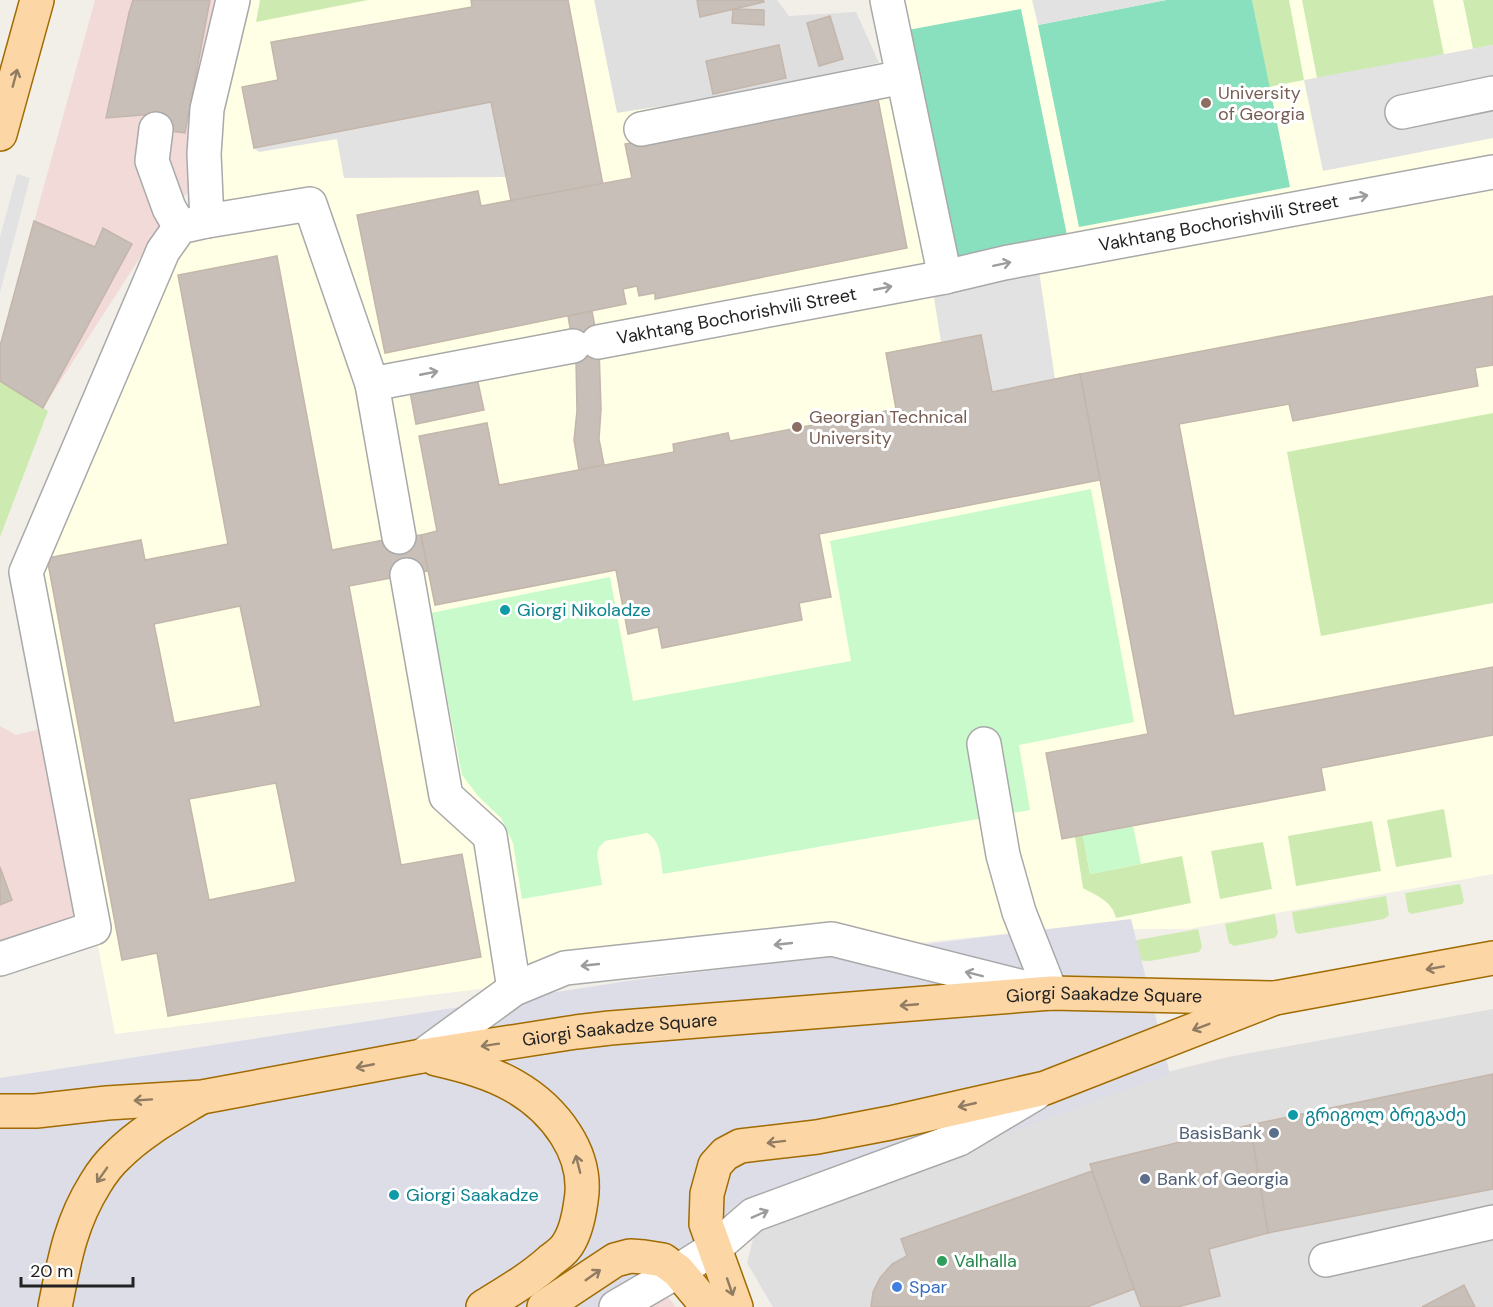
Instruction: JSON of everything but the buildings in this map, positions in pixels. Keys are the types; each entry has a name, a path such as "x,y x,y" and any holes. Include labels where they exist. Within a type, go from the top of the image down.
{"main road":[{"path":"0,134 37,0"},
{"path":"1275,998 1493,958"},
{"name":"Giorgi Saakadze Square","path":"0,1111 36,1111 107,1103 202,1097 422,1056 599,1029 1051,993 1275,998"},
{"name":"Giorgi Saakadze Square","path":"736,1307 706,1224 707,1194 715,1165 725,1154 740,1146 818,1137 1045,1088 1275,998"},
{"path":"422,1056 460,1065 514,1086 537,1102 556,1121 569,1139 579,1162 583,1189 578,1222 566,1247 535,1274 483,1307"},
{"name":"Giorgi Saakadze Square","path":"60,1298 65,1256 72,1233 84,1202 101,1175 117,1156 143,1134 202,1097"},
{"path":"544,1307 615,1260 630,1256 663,1260 678,1271 708,1307"}],"street":[{"path":"193,224 204,154 207,109 233,0"},
{"path":"887,0 945,277"},
{"path":"641,129 903,76"},
{"path":"1402,112 1493,93"},
{"path":"156,129 152,161 169,208 193,224"},
{"name":"Vakhtang Bochorishvili Street","path":"372,384 1493,172"},
{"path":"0,959 94,928 26,572 163,251 193,224 310,204 372,384 399,537"},
{"path":"407,575 446,796 490,836 514,989"},
{"path":"984,744 1003,855 1019,912 1051,993"},
{"path":"422,1056 514,989 565,968 832,939 1051,993"},
{"path":"616,1307 716,1247 753,1215 959,1139 1045,1088"},
{"path":"1326,1260 1493,1222"}],"shaded area":[{"path":"95,0 221,0 202,184 182,197 161,225 43,408 0,381 0,346"},
{"name":"Georgian Technical University","path":"239,0 594,0 617,113 710,99 908,55 896,0 1493,0 1493,874 1189,929 1052,929 520,984 115,1034 29,588 181,240 218,198 213,111"},
{"path":"594,0 777,0 789,16 856,12 879,63 710,99 617,113"},
{"path":"1032,0 1166,0 1038,25"},
{"path":"1493,45 1493,138 1323,171 1304,80"},
{"path":"491,102 506,177 344,178 337,139 259,152 254,148"},
{"path":"17,174 30,178 0,293 0,237"},
{"path":"1038,264 1055,379 992,392 981,335 941,342 932,285"},
{"path":"56,725 94,928 0,959 0,726 16,735"},
{"path":"1131,919 1170,1074 749,1227 620,1307 0,1307 0,1078 634,980"},
{"path":"1493,1009 1493,1307 773,1307 747,1263 755,1231 780,1212 1163,1073 1228,1057"},
{"path":"664,1292 676,1307 630,1307"}],"green space":[{"path":"260,0 368,0 256,22"},
{"path":"1166,0 1252,0 1290,187 1079,227 1038,25"},
{"path":"1252,0 1289,0 1304,80 1269,87"},
{"path":"1302,0 1433,0 1444,55 1317,78"},
{"path":"1463,0 1493,0 1493,45 1473,49"},
{"path":"1021,9 1068,240 955,263 908,30"},
{"path":"0,381 48,411 0,537"},
{"path":"1493,413 1493,603 1321,636 1287,452"},
{"path":"1091,489 1134,722 1019,745 1030,810 663,874 658,846 647,833 605,841 599,847 597,854 602,885 522,899 513,843 501,818 479,797 462,775 431,613 610,577 633,701 851,661 830,541"},
{"path":"1444,809 1452,857 1396,867 1387,820"},
{"path":"1372,821 1381,871 1296,886 1288,836"},
{"path":"1133,826 1141,864 1090,874 1083,835"},
{"path":"1083,835 1090,874 1182,856 1191,903 1116,918 1107,903 1083,888 1075,837"},
{"path":"1263,842 1272,889 1220,899 1211,851"},
{"path":"1460,884 1464,901 1462,904 1411,914 1408,911 1405,893"},
{"path":"1386,896 1389,915 1384,919 1298,934 1295,931 1292,912"},
{"path":"1275,914 1278,933 1275,938 1234,946 1229,943 1225,924"},
{"path":"1198,929 1202,947 1199,952 1150,961 1131,960 1104,946"}],"place":[{"name":"University of Georgia","path":"1206,103"},
{"name":"Georgian Technical University","path":"797,427"},
{"name":"Giorgi Nikoladze","path":"505,610"},
{"name":"გრიგოლ ბრეგაძე","path":"1293,1115"},
{"name":"BasisBank","path":"1274,1133"},
{"name":"Bank of Georgia","path":"1145,1179"},
{"name":"Giorgi Saakadze","path":"394,1195"},
{"name":"Valhalla","path":"942,1261"},
{"name":"Spar","path":"897,1287"}]}
